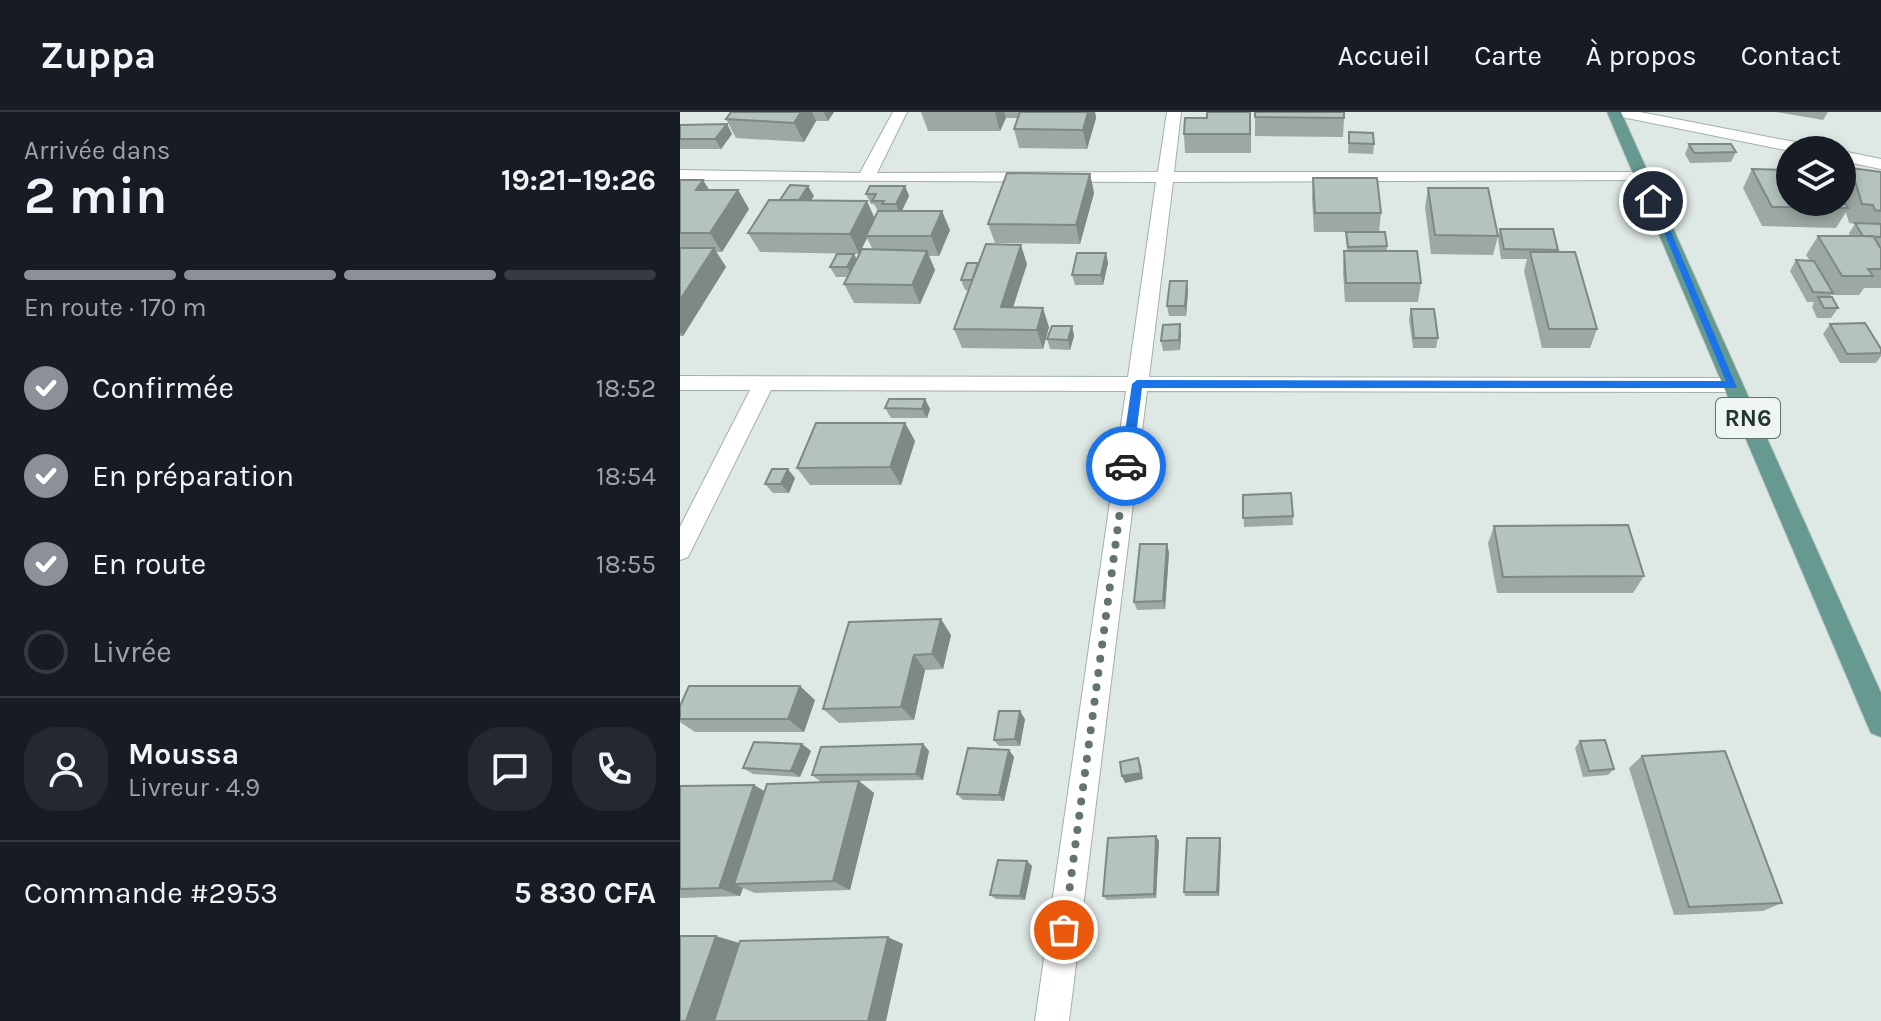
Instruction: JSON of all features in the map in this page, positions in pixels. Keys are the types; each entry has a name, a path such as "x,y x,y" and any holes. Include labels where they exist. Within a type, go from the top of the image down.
{"main road":[{"name":"RN6","path":"1616,112 1881,724"}],"street":[{"path":"866,178 900,112"},
{"path":"1052,1021 1174,112"},
{"path":"1616,112 1776,143"},
{"path":"1856,159 1881,164"},
{"path":"680,175 866,178 1642,175"},
{"path":"680,383 1733,385"},
{"path":"680,550 764,383"}],"building":[{"path":"731,112 801,112 794,123 726,119"},
{"path":"1020,112 1088,112 1083,130 1014,129"},
{"path":"1207,112 1250,112 1250,134 1184,134 1185,118 1207,118"},
{"path":"1255,112 1344,112 1344,118 1255,117"},
{"path":"727,124 715,139 680,139 680,125"},
{"path":"1349,132 1373,133 1374,144 1349,143"},
{"path":"1689,144 1731,144 1736,152 1694,153"},
{"path":"1752,169 1776,170 1776,207 1772,207"},
{"path":"1856,169 1881,172 1881,211 1875,210 1873,205 1862,204 1856,184"},
{"path":"1007,173 1090,174 1076,225 988,224"},
{"path":"1313,178 1377,178 1381,213 1315,213"},
{"path":"680,180 703,180 696,190 738,190 710,233 680,233"},
{"path":"790,185 808,186 799,200 780,200"},
{"path":"870,186 905,186 896,204 882,204 884,201 872,201 876,194 866,194"},
{"path":"1428,188 1488,188 1498,236 1435,235"},
{"path":"769,200 867,201 850,234 748,233"},
{"path":"878,211 942,211 931,236 866,236"},
{"path":"1855,223 1881,224 1881,237 1863,236"},
{"path":"1500,229 1553,229 1558,250 1504,249"},
{"path":"1346,232 1385,232 1387,246 1348,247"},
{"path":"1818,236 1873,236 1881,249 1881,269 1868,269 1873,276 1842,276"},
{"path":"986,244 1021,245 1001,307 1043,308 1037,330 954,329"},
{"path":"680,248 714,248 680,300"},
{"path":"862,249 927,251 912,285 844,284"},
{"path":"1344,251 1417,251 1421,283 1346,283"},
{"path":"1530,252 1575,252 1597,329 1549,329"},
{"path":"1077,253 1106,253 1101,275 1072,275"},
{"path":"837,254 854,254 847,267 830,267"},
{"path":"1796,260 1814,261 1833,293 1813,292"},
{"path":"967,263 978,263 972,280 961,280"},
{"path":"1170,281 1187,281 1185,306 1167,306"},
{"path":"1818,297 1832,297 1838,308 1824,308"},
{"path":"1411,309 1434,309 1438,338 1414,338"},
{"path":"1865,323 1881,353 1847,354 1830,324"},
{"path":"1180,324 1179,340 1161,341 1163,325"},
{"path":"1052,326 1072,326 1068,340 1047,339"},
{"path":"889,399 925,399 922,409 885,408"},
{"path":"816,423 905,423 890,467 797,468"},
{"path":"772,469 788,469 781,484 765,484"},
{"path":"1291,493 1293,516 1243,518 1243,495"},
{"path":"1628,525 1644,576 1503,577 1494,526"},
{"path":"1140,544 1167,544 1163,601 1134,602"},
{"path":"941,619 932,654 914,655 901,707 823,709 849,622"},
{"path":"689,686 800,686 788,719 680,719 680,706"},
{"path":"999,711 1020,711 1015,739 994,740"},
{"path":"1605,740 1614,769 1589,771 1580,741"},
{"path":"754,742 802,744 791,771 743,768"},
{"path":"923,744 916,774 812,775 821,747"},
{"path":"968,748 1009,750 999,795 957,794"},
{"path":"1725,751 1782,903 1689,907 1642,756"},
{"path":"1138,758 1141,773 1122,776 1120,762"},
{"path":"859,781 833,881 734,884 767,784"},
{"path":"754,785 719,888 680,889 680,786"},
{"path":"1156,836 1154,894 1103,896 1108,838"},
{"path":"1187,838 1220,838 1217,892 1184,892"},
{"path":"998,860 1027,861 1020,896 990,895"},
{"path":"680,936 716,936 686,1021 680,1021"},
{"path":"888,937 868,1021 714,1021 740,941"}],"way so far":[{"path":"1064,930 1126,466"}],"route":[{"path":"1126,466 1137,384 1733,385 1653,201"}]}
